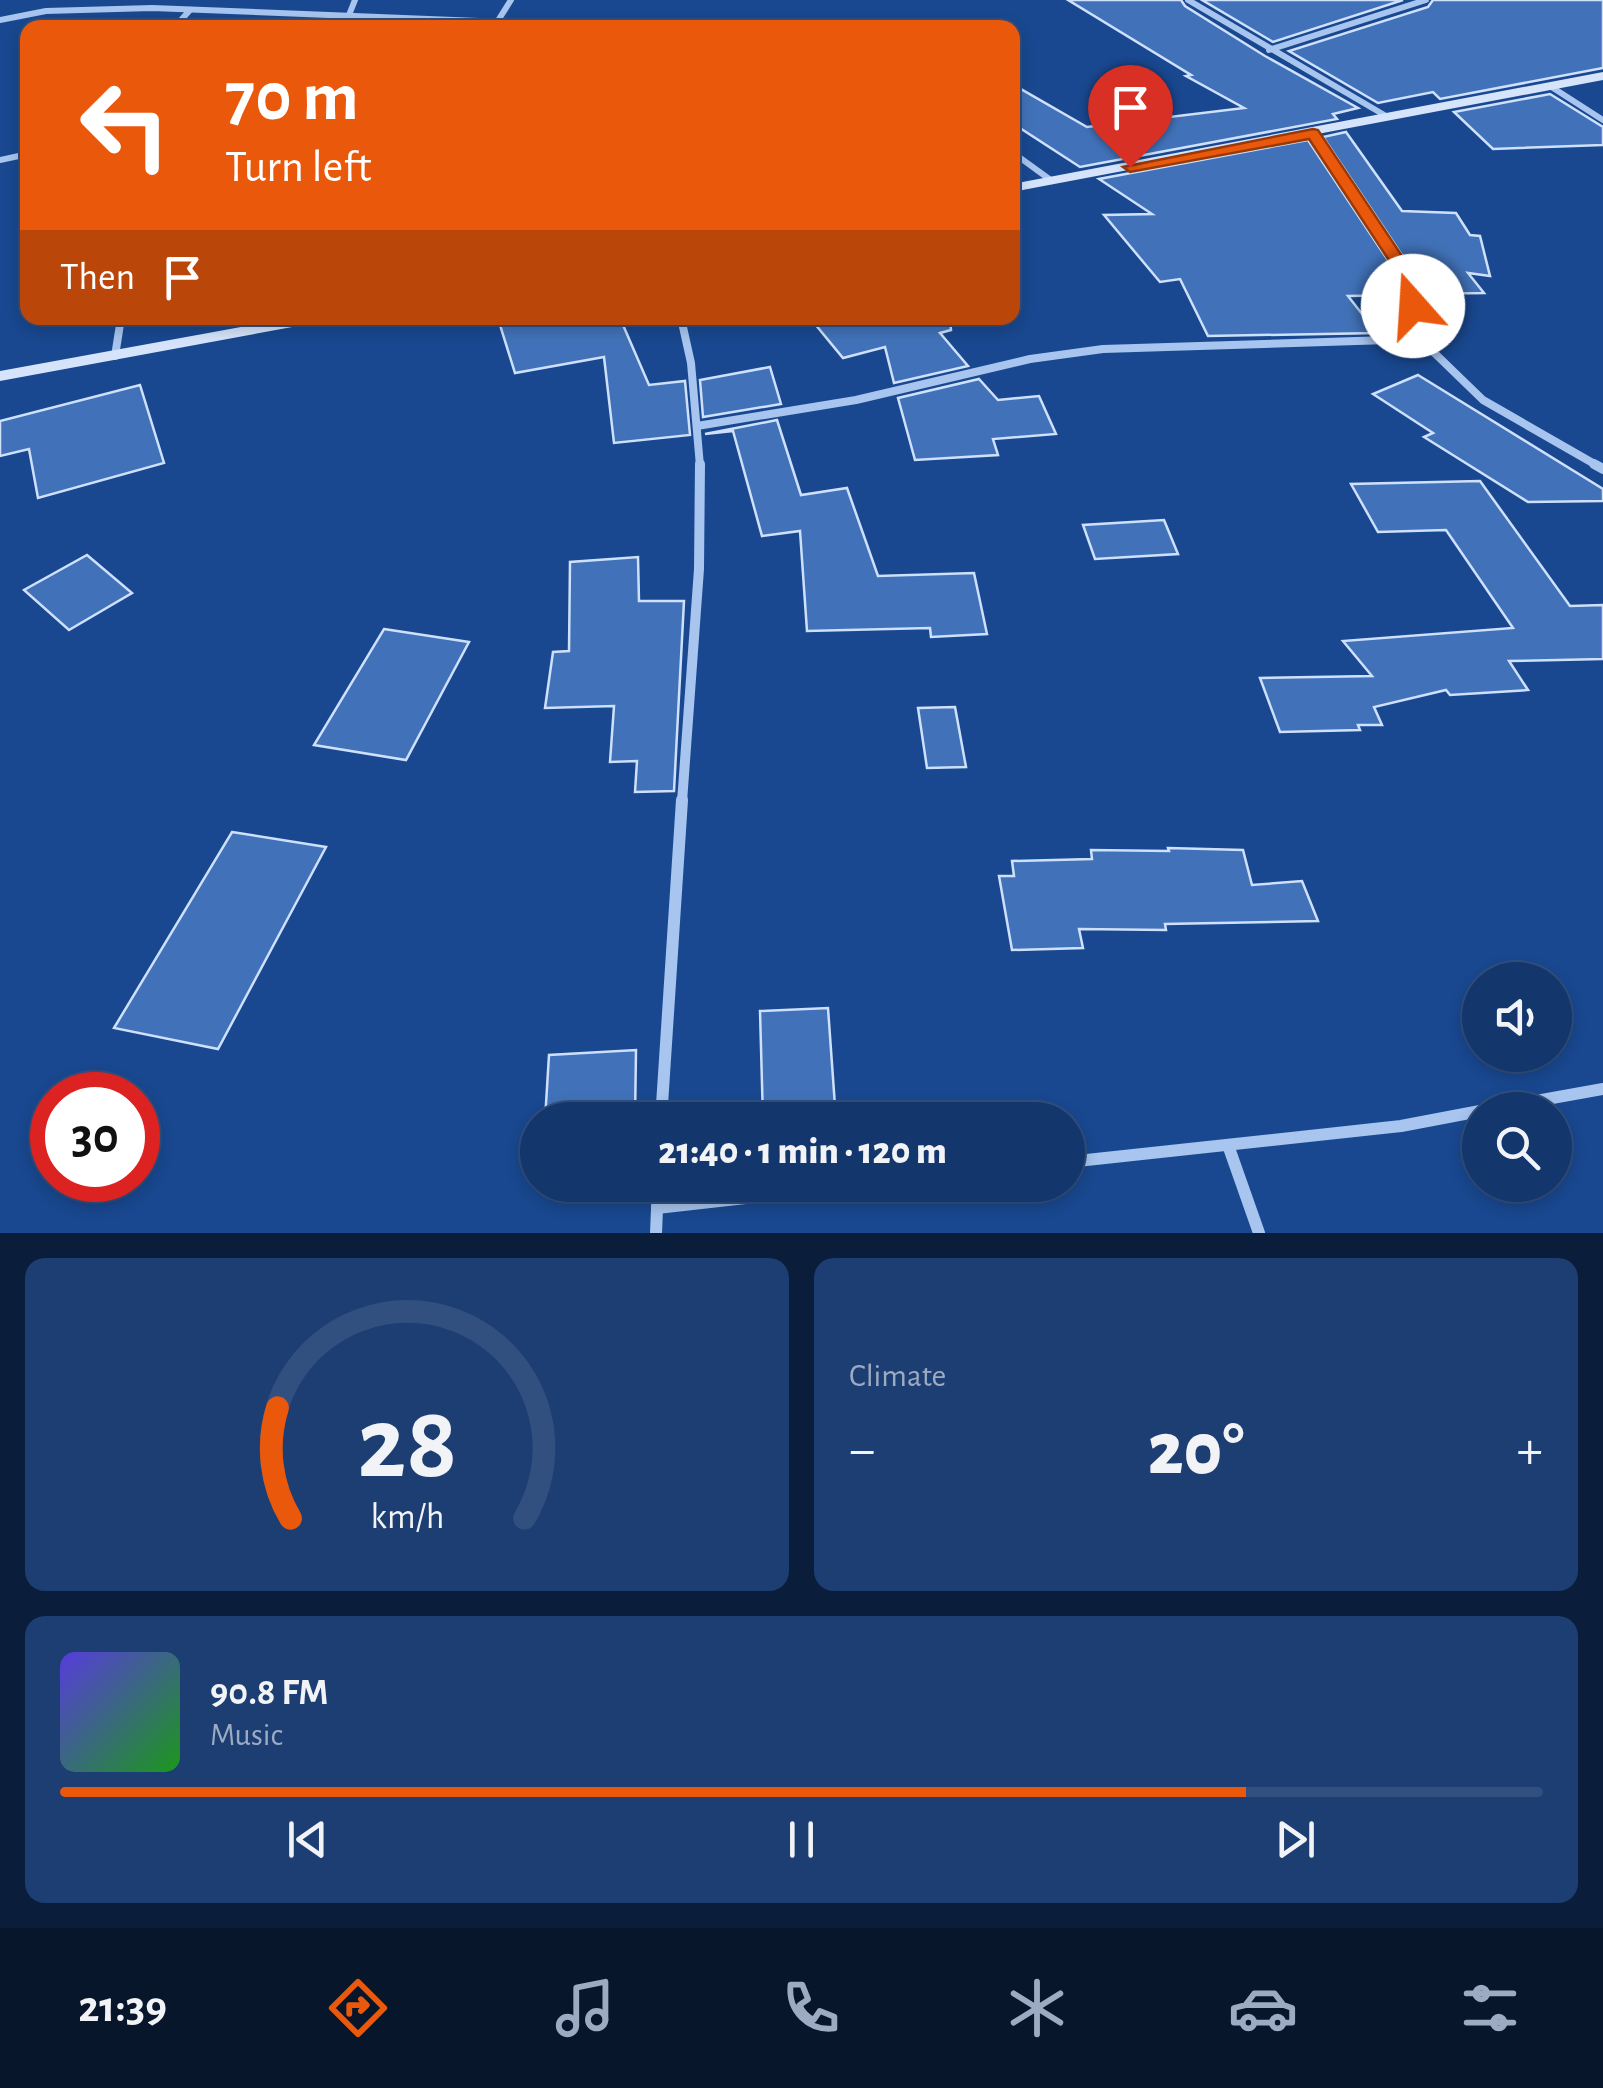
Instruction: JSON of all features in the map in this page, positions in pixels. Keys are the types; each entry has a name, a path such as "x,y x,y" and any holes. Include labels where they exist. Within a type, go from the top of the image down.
{"main road":[{"path":"1020,187 1603,76"},
{"path":"0,376 277,325"}],"street":[{"path":"26,0 29,13"},
{"path":"168,9 175,0"},
{"path":"348,15 355,0"},
{"path":"499,19 511,0"},
{"path":"1188,0 1386,116"},
{"path":"1270,50 1426,0"},
{"path":"0,20 29,13 168,9 513,20"},
{"path":"181,20 190,10"},
{"path":"1550,86 1603,120"},
{"path":"1313,134 1406,274 1420,339 1483,400 1603,469"},
{"path":"1020,158 1052,181"},
{"path":"115,356 120,325"},
{"path":"662,1102 665,1012 698,598 698,426 683,325"},
{"path":"698,426 856,400 1030,359 1103,349 1420,339"},
{"path":"1572,1095 1603,1090"},
{"path":"1085,1160 1401,1126 1462,1114"},
{"path":"1228,1146 1259,1233"},
{"path":"656,1233 657,1202"},
{"path":"657,1208 711,1202"}],"building":[{"path":"1068,0 1181,0 1265,56 1358,108 1333,114 1337,119 1080,167 1020,128 1020,89 1087,127 1244,108 1186,76 1191,75"},
{"path":"1202,0 1403,0 1273,42"},
{"path":"1433,0 1603,0 1603,68 1440,99 1433,92 1378,103 1289,51 1428,7"},
{"path":"1550,94 1603,127 1603,145 1493,149 1454,112"},
{"path":"1346,132 1402,211 1456,213 1470,235 1480,236 1490,276 1468,273 1484,293 1418,294 1412,270 1323,137"},
{"path":"1308,140 1399,277 1403,295 1348,296 1377,333 1208,336 1180,279 1160,282 1104,215 1152,214 1099,179"},
{"path":"500,325 623,325 649,385 685,381 690,435 614,443 604,357 515,373"},
{"path":"816,325 951,325 951,330 940,333 968,366 894,383 885,347 843,358"},
{"path":"770,367 781,404 703,417 700,380"},
{"path":"1418,375 1603,489 1603,501 1528,502 1424,437 1433,433 1373,394"},
{"path":"979,379 998,400 1039,396 1056,434 993,439 998,455 915,460 898,398"},
{"path":"140,385 164,463 38,498 29,449 0,456 0,421"},
{"path":"777,420 801,495 847,488 878,576 974,573 987,634 931,637 930,628 807,631 800,531 762,536 733,431 705,434"},
{"path":"1480,481 1570,606 1603,605 1603,659 1509,661 1528,690 1450,695 1446,690 1374,707 1382,725 1358,725 1360,730 1280,732 1260,678 1372,676 1343,641 1513,628 1446,530 1378,532 1351,484"},
{"path":"1164,520 1178,554 1095,559 1083,525"},
{"path":"87,555 132,593 69,630 24,590"},
{"path":"638,557 639,601 684,601 674,791 635,792 637,761 610,762 614,706 545,708 553,652 569,651 570,562"},
{"path":"384,629 469,642 406,760 314,745"},
{"path":"955,707 966,767 927,768 918,708"},
{"path":"232,832 326,847 218,1049 114,1028"},
{"path":"1168,848 1243,850 1252,885 1302,881 1318,921 1165,924 1166,930 1079,929 1083,948 1012,950 999,876 1014,876 1012,861 1092,859 1091,850 1169,851"},
{"path":"828,1008 835,1102 763,1102 760,1011"},
{"path":"636,1050 635,1102 546,1102 549,1055"}],"route":[{"path":"1130,167 1313,134 1406,274 1413,306"}]}
